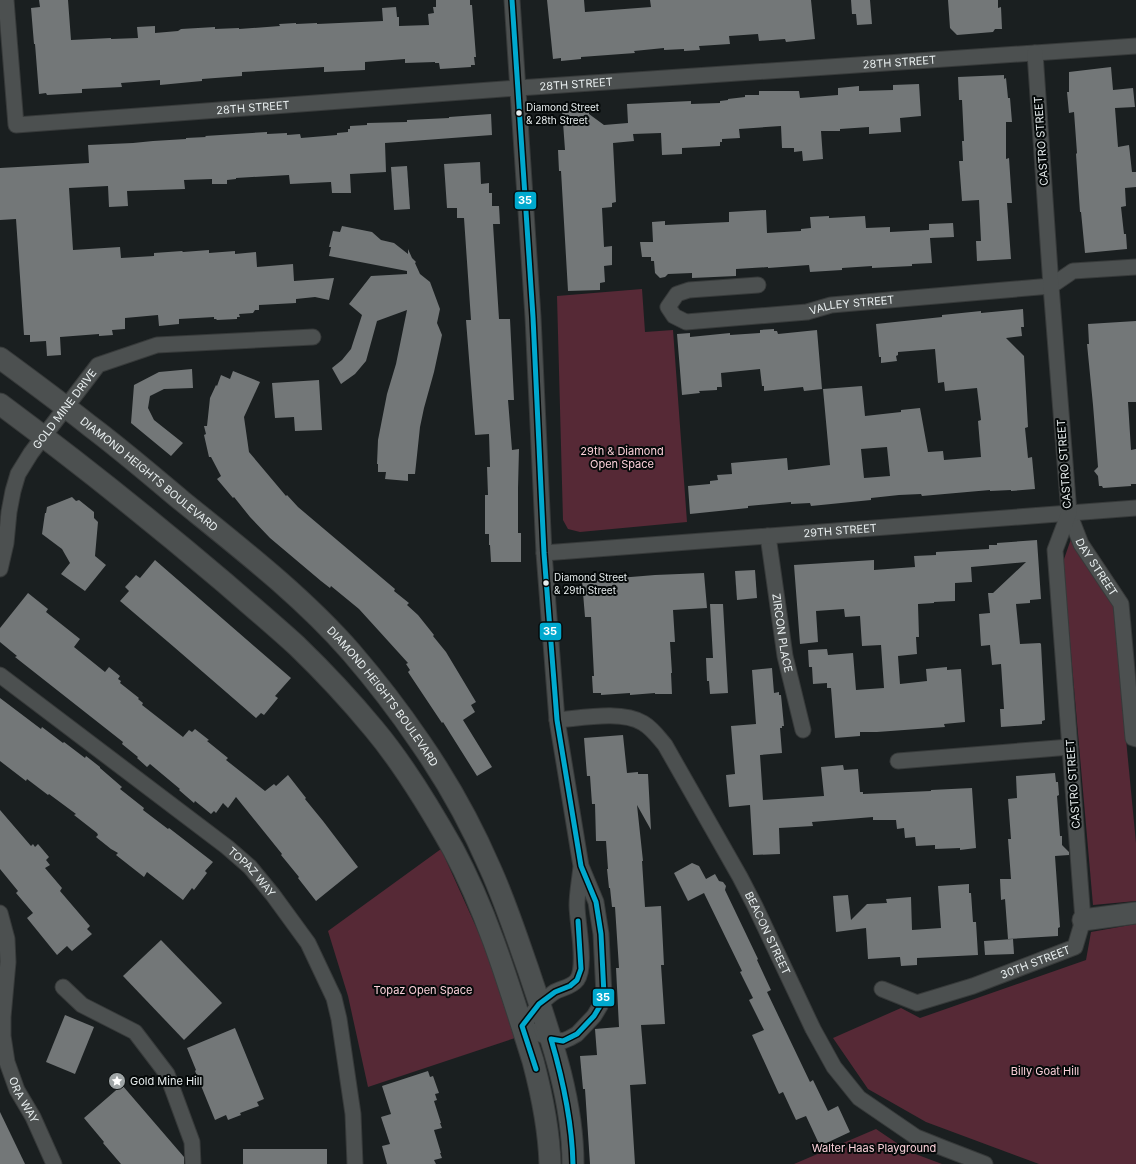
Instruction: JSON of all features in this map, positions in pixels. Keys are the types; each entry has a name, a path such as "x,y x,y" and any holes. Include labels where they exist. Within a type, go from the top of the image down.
{"main road":[{"name":"DIAMOND HEIGHTS BOULEVARD","path":"0,358 117,447 230,539 284,586 350,651 421,743 459,805 476,838 503,900 551,1040 561,1075 571,1126 573,1164"},
{"path":"0,404 99,479 165,533 296,646 326,675 375,730 397,758 436,820 468,880 494,942 533,1061 548,1128 550,1164"},
{"path":"1083,920 1136,913"}],"street":[{"name":"28TH STREET","path":"6,0 16,125 518,88 1136,46"},
{"path":"512,0 533,317 544,553 557,720 581,866 596,902 601,934 604,995 594,1016 577,1034 563,1041 551,1040 522,1026 539,1004 554,992 570,986 577,980 581,969 577,905 581,866"},
{"name":"CASTRO STREET","path":"1035,53 1068,513 1055,550 1083,920"},
{"name":"VALLEY STREET","path":"758,285 688,290 677,294 668,307 674,316 686,322 808,312 831,305 1051,286 1073,271 1136,267"},
{"name":"GOLD MINE DRIVE","path":"0,569 6,543 12,491 18,474 31,453 98,365 157,345 313,338"},
{"name":"29TH STREET","path":"544,553 1136,508"},
{"name":"DAY STREET","path":"1068,513 1081,544 1121,604 1133,738 1136,739"},
{"name":"ZIRCON PLACE","path":"768,536 785,656 803,730"},
{"name":"TOPAZ WAY","path":"0,675 221,843 250,867 273,895 308,943 334,998 339,1018 353,1114 355,1164"},
{"name":"BEACON STREET","path":"557,720 611,715 627,716 643,722 654,731 665,745 756,906 813,1029 834,1066 858,1098 916,1137 985,1164"},
{"path":"898,761 1070,747"},
{"name":"ORA WAY","path":"0,914 7,939 8,962 4,1017 4,1036 7,1062 17,1090 33,1118 54,1164"},
{"name":"30TH STREET","path":"882,989 917,1003 973,986 1075,947 1083,920"},
{"path":"63,987 82,1005 135,1032 167,1074 192,1142 193,1164"}],"green space":[{"name":"29th & Diamond Open Space","path":"642,289 645,332 673,330 687,522 580,532 568,529 563,520 557,296"},
{"path":"1071,539 1113,604 1136,843 1136,901 1093,905 1063,562"},
{"name":"Topaz Open Space","path":"441,849 495,969 515,1038 368,1087 348,996 328,931"},
{"name":"Billy Goat Hill","path":"1136,924 1136,1164 1039,1164 926,1122 868,1089 833,1038 901,1008 920,1018 1086,960 1091,932"},
{"name":"Walter Haas Playground","path":"876,1129 910,1152 942,1164 794,1164"}],"building":[{"path":"39,0 68,0 71,40 138,38 137,27 155,26 155,33 178,31 181,29 215,27 215,29 239,29 280,26 279,24 296,23 317,24 383,21 382,8 396,7 397,17 399,17 399,26 429,25 428,14 434,13 433,7 436,7 436,0 470,0 470,5 472,5 476,57 474,57 475,65 471,65 471,67 440,69 439,63 405,63 405,59 365,62 365,70 324,72 324,67 242,72 242,76 202,79 202,81 160,85 160,80 121,83 122,87 82,89 82,93 39,94 31,8 40,7"},
{"path":"547,0 584,0 585,12 651,7 650,0 811,0 815,39 786,42 785,39 759,41 758,34 729,36 730,44 699,46 700,50 664,50 664,48 634,51 635,53 581,57 581,59 561,61 561,58 553,59"},
{"path":"851,0 870,0 872,24 857,25 856,14 852,14"},
{"path":"948,0 998,0 998,8 1001,7 1002,29 995,29 993,32 957,35 950,28"},
{"path":"1111,67 1113,90 1133,88 1135,107 1115,108 1118,147 1129,145 1132,172 1136,172 1136,187 1125,188 1126,206 1121,207 1127,249 1085,253 1080,212 1074,112 1069,113 1067,92 1069,92 1069,72"},
{"path":"1004,75 1004,79 1006,78 1008,98 1010,98 1012,122 1006,122 1006,159 1009,158 1012,203 1007,203 1011,259 977,261 976,241 981,241 979,200 962,201 959,161 963,161 962,141 964,141 962,100 959,100 958,77"},
{"path":"919,84 921,116 900,118 901,132 869,134 869,127 840,129 840,131 821,131 823,159 803,161 802,151 794,152 794,148 782,148 781,126 739,129 740,138 722,139 720,146 682,148 682,154 662,155 661,133 633,134 634,141 613,143 616,202 612,203 612,207 602,208 604,247 612,246 612,265 604,266 605,282 600,283 600,290 568,291 561,171 559,171 558,150 565,150 562,109 589,108 589,114 604,125 628,123 627,104 691,101 691,104 720,103 720,101 728,99 745,97 745,95 759,95 759,91 799,91 800,98 838,95 838,88 859,86 859,91 893,90 893,85"},
{"path":"491,114 492,135 385,143 386,172 350,174 351,193 332,193 331,182 290,184 289,175 236,178 227,180 227,184 212,184 212,179 184,180 185,189 127,191 128,206 109,207 108,186 69,188 73,250 120,247 121,258 154,256 154,253 182,251 209,250 209,253 235,251 235,254 256,252 257,267 293,264 294,281 334,278 329,300 315,297 296,299 296,303 259,305 259,310 255,310 253,313 239,314 240,317 237,317 237,319 217,320 214,319 214,317 179,319 179,324 159,326 158,315 125,318 125,329 112,330 113,335 99,336 99,334 60,337 61,355 47,356 46,341 30,342 30,335 24,335 16,219 0,220 0,168 89,163 88,145 133,143 267,132 267,134 300,134 301,138 337,135 337,133 348,132 350,126 367,125 367,123 407,122 407,120"},
{"path":"480,162 481,184 489,183 489,193 492,193 492,206 499,206 500,224 493,224 499,319 510,319 514,400 508,400 512,450 519,449 518,533 521,533 521,562 491,562 489,534 485,534 485,495 488,495 487,467 490,467 489,434 475,435 466,320 471,320 464,218 457,218 457,208 447,208 444,164"},
{"path":"407,166 410,209 394,210 391,167"},
{"path":"766,210 767,233 801,231 801,229 811,228 810,217 829,216 829,218 865,216 866,228 890,227 890,232 929,230 929,224 953,223 954,237 930,238 932,263 912,264 912,266 872,268 872,266 810,272 809,265 736,269 736,276 692,278 692,273 668,274 665,277 660,278 655,273 654,261 651,261 651,257 642,257 640,242 653,242 652,222 665,221 665,225 729,222 729,212"},
{"path":"342,226 372,232 381,240 394,243 408,254 408,249 412,258 416,262 415,263 420,274 430,282 440,309 437,323 442,335 420,427 415,474 408,474 408,481 385,479 386,472 378,472 377,464 378,440 387,394 396,364 407,310 377,321 366,361 355,374 341,384 332,368 342,360 351,349 362,315 349,304 371,276 407,274 407,271 329,256 331,247 329,247 333,231 340,232"},
{"path":"1023,309 1024,327 1021,327 1022,336 1006,338 1024,356 1028,427 1025,428 1028,458 1032,457 1035,489 1011,491 990,490 922,496 921,494 899,495 871,498 871,500 811,506 810,503 791,504 791,502 690,514 688,486 710,484 710,481 718,480 717,475 732,474 731,463 787,458 788,470 830,465 823,389 862,386 865,416 901,412 901,410 920,408 928,452 943,451 944,460 981,457 978,421 981,420 977,388 945,391 944,382 938,383 935,349 898,352 898,355 896,356 897,361 881,363 881,357 879,357 876,324 942,317 942,315 981,311 981,313","holes":["887,447 890,476 864,478 861,449"]},
{"path":"1136,321 1136,402 1128,402 1131,450 1136,449 1136,484 1131,484 1131,486 1103,488 1102,486 1099,486 1098,476 1094,471 1098,467 1087,344 1089,344 1088,324"},
{"path":"774,329 774,331 777,331 778,334 817,330 822,389 804,391 803,387 764,391 760,369 721,373 722,387 717,387 717,390 699,391 700,393 682,395 677,334 690,333 690,337 730,333 730,335 760,333 760,330"},
{"path":"192,369 193,388 164,389 150,396 148,408 154,420 183,443 171,456 131,423 134,385 159,372"},
{"path":"233,371 260,382 244,417 249,452 286,496 287,495 298,507 395,589 394,591 409,603 407,605 418,615 434,635 433,636 446,652 476,702 471,705 475,712 463,720 492,767 477,776 443,722 442,723 408,672 410,670 406,664 408,663 359,609 331,586 330,588 321,581 270,538 217,479 221,476 211,457 209,457 204,435 206,434 204,426 207,426 210,398 221,375 230,379"},
{"path":"319,380 322,430 295,431 294,417 275,418 272,383"},
{"path":"72,497 76,501 79,500 94,512 94,518 98,522 95,556 106,565 85,591 61,574 70,563 62,549 42,534 47,507"},
{"path":"1037,540 1041,599 1030,600 1030,603 1016,604 1020,644 1041,644 1045,720 1042,721 1042,724 1001,727 1000,709 1004,709 1001,664 992,665 990,645 981,646 979,614 990,613 988,593 993,593 1026,562 971,567 972,582 955,583 955,601 918,604 919,637 916,637 917,654 898,656 900,684 927,681 926,669 947,667 947,670 961,669 965,722 944,724 945,727 860,732 860,736 835,738 831,688 827,688 827,683 813,684 812,667 809,667 808,650 827,649 828,655 853,653 856,690 884,688 881,645 862,646 860,616 845,617 844,609 816,611 818,642 800,644 794,565 874,560 874,570 915,567 914,556 936,555 936,552 989,549 989,545 997,545 997,543"},
{"path":"155,560 291,678 275,696 278,698 264,715 261,713 256,718 120,601 129,591 125,587 136,575 140,578"},
{"path":"755,570 757,598 737,600 735,571"},
{"path":"704,573 707,608 673,610 675,642 670,642 672,694 655,693 630,695 630,693 601,695 601,693 593,693 592,676 594,676 591,617 585,617 582,581 655,575"},
{"path":"28,593 48,609 46,612 80,639 74,647 105,672 109,667 120,676 118,679 121,681 120,683 139,698 138,699 143,703 142,705 183,737 189,730 192,732 195,729 228,758 226,760 265,791 274,784 276,786 288,775 358,867 316,901 281,855 282,854 236,797 228,808 223,803 216,813 214,811 211,814 195,801 194,803 150,764 147,767 137,758 138,757 122,744 123,742 15,657 17,656 0,642 0,628"},
{"path":"710,604 723,604 728,693 710,694 709,681 707,681 706,658 713,658"},
{"path":"772,668 774,693 779,692 779,695 781,695 784,726 780,728 782,753 760,755 763,800 824,796 821,767 843,765 844,770 858,769 860,792 863,792 863,794 972,788 976,848 960,850 960,848 935,849 935,845 916,846 915,837 905,838 904,828 897,829 896,820 873,820 873,817 812,822 813,826 779,828 780,854 753,855 750,805 729,807 726,775 735,774 731,726 756,724 752,670"},
{"path":"0,698 41,729 42,727 85,758 86,756 122,787 120,789 144,808 143,810 213,862 205,871 207,873 194,890 192,888 183,900 147,872 144,877 116,855 118,853 96,837 98,835 97,833 74,815 76,814 27,779 26,781 0,761"},
{"path":"623,735 627,773 638,772 638,774 648,774 651,830 637,805 643,861 645,907 661,906 664,965 661,965 665,1024 641,1025 646,1084 630,1085 635,1164 590,1164 585,1089 583,1089 580,1056 597,1055 595,1029 619,1027 616,968 619,968 615,907 612,907 609,888 606,841 596,841 595,804 592,804 590,776 587,776 584,738"},
{"path":"1055,773 1056,782 1058,782 1059,795 1057,796 1060,836 1062,836 1062,845 1069,852 1069,855 1055,856 1060,927 1058,928 1058,936 1008,939 1005,899 1001,900 1000,879 1011,879 1008,839 1011,839 1008,799 1017,798 1016,776"},
{"path":"0,810 31,846 33,844 35,847 38,844 49,857 46,860 50,865 45,868 62,888 60,891 90,926 87,929 92,934 72,951 67,946 57,955 27,918 33,913 16,893 18,891 0,869"},
{"path":"692,863 699,866 706,879 715,874 719,881 723,882 726,886 725,890 771,990 767,992 810,1082 813,1080 828,1111 838,1106 850,1132 820,1146 806,1116 796,1120 783,1092 779,1094 752,1035 764,1030 749,1000 753,998 740,972 742,971 704,893 688,901 674,873"},
{"path":"969,884 973,922 976,922 978,955 917,958 917,965 901,966 900,957 868,959 866,928 836,932 833,896 848,895 851,920 867,904 887,903 886,899 911,897 912,930 941,928 938,886"},
{"path":"1013,939 1014,954 985,955 984,941"},
{"path":"161,940 222,1003 184,1040 123,976"},
{"path":"65,1015 94,1027 75,1074 46,1062"},
{"path":"235,1028 264,1099 257,1102 259,1106 240,1113 241,1115 228,1120 226,1115 215,1120 187,1048"},
{"path":"428,1071 430,1077 433,1076 439,1093 435,1094 437,1100 434,1101 442,1128 434,1130 442,1158 434,1160 436,1164 387,1164 382,1146 390,1144 381,1117 391,1114 382,1086"},
{"path":"122,1085 184,1157 184,1164 121,1164 103,1143 104,1142 84,1118"},
{"path":"0,1112 25,1164 0,1164"},
{"path":"243,1149 327,1149 327,1164 243,1164"}],"transit line":[{"name":"35","path":"512,0 533,317 544,553 557,720 581,866 596,902 601,934 604,995 600,1006 594,1016 577,1034 563,1041 551,1039 566,1101 571,1132 573,1164"},
{"name":"35","path":"536,1069 522,1026 539,1004 555,992 570,986 577,980 581,969 578,921"}],"place":[{"name":"Diamond Street & 28th Street","path":"519,113"},
{"name":"Diamond Street & 29th Street","path":"546,583"},
{"name":"Gold Mine Hill","path":"117,1081"}]}
